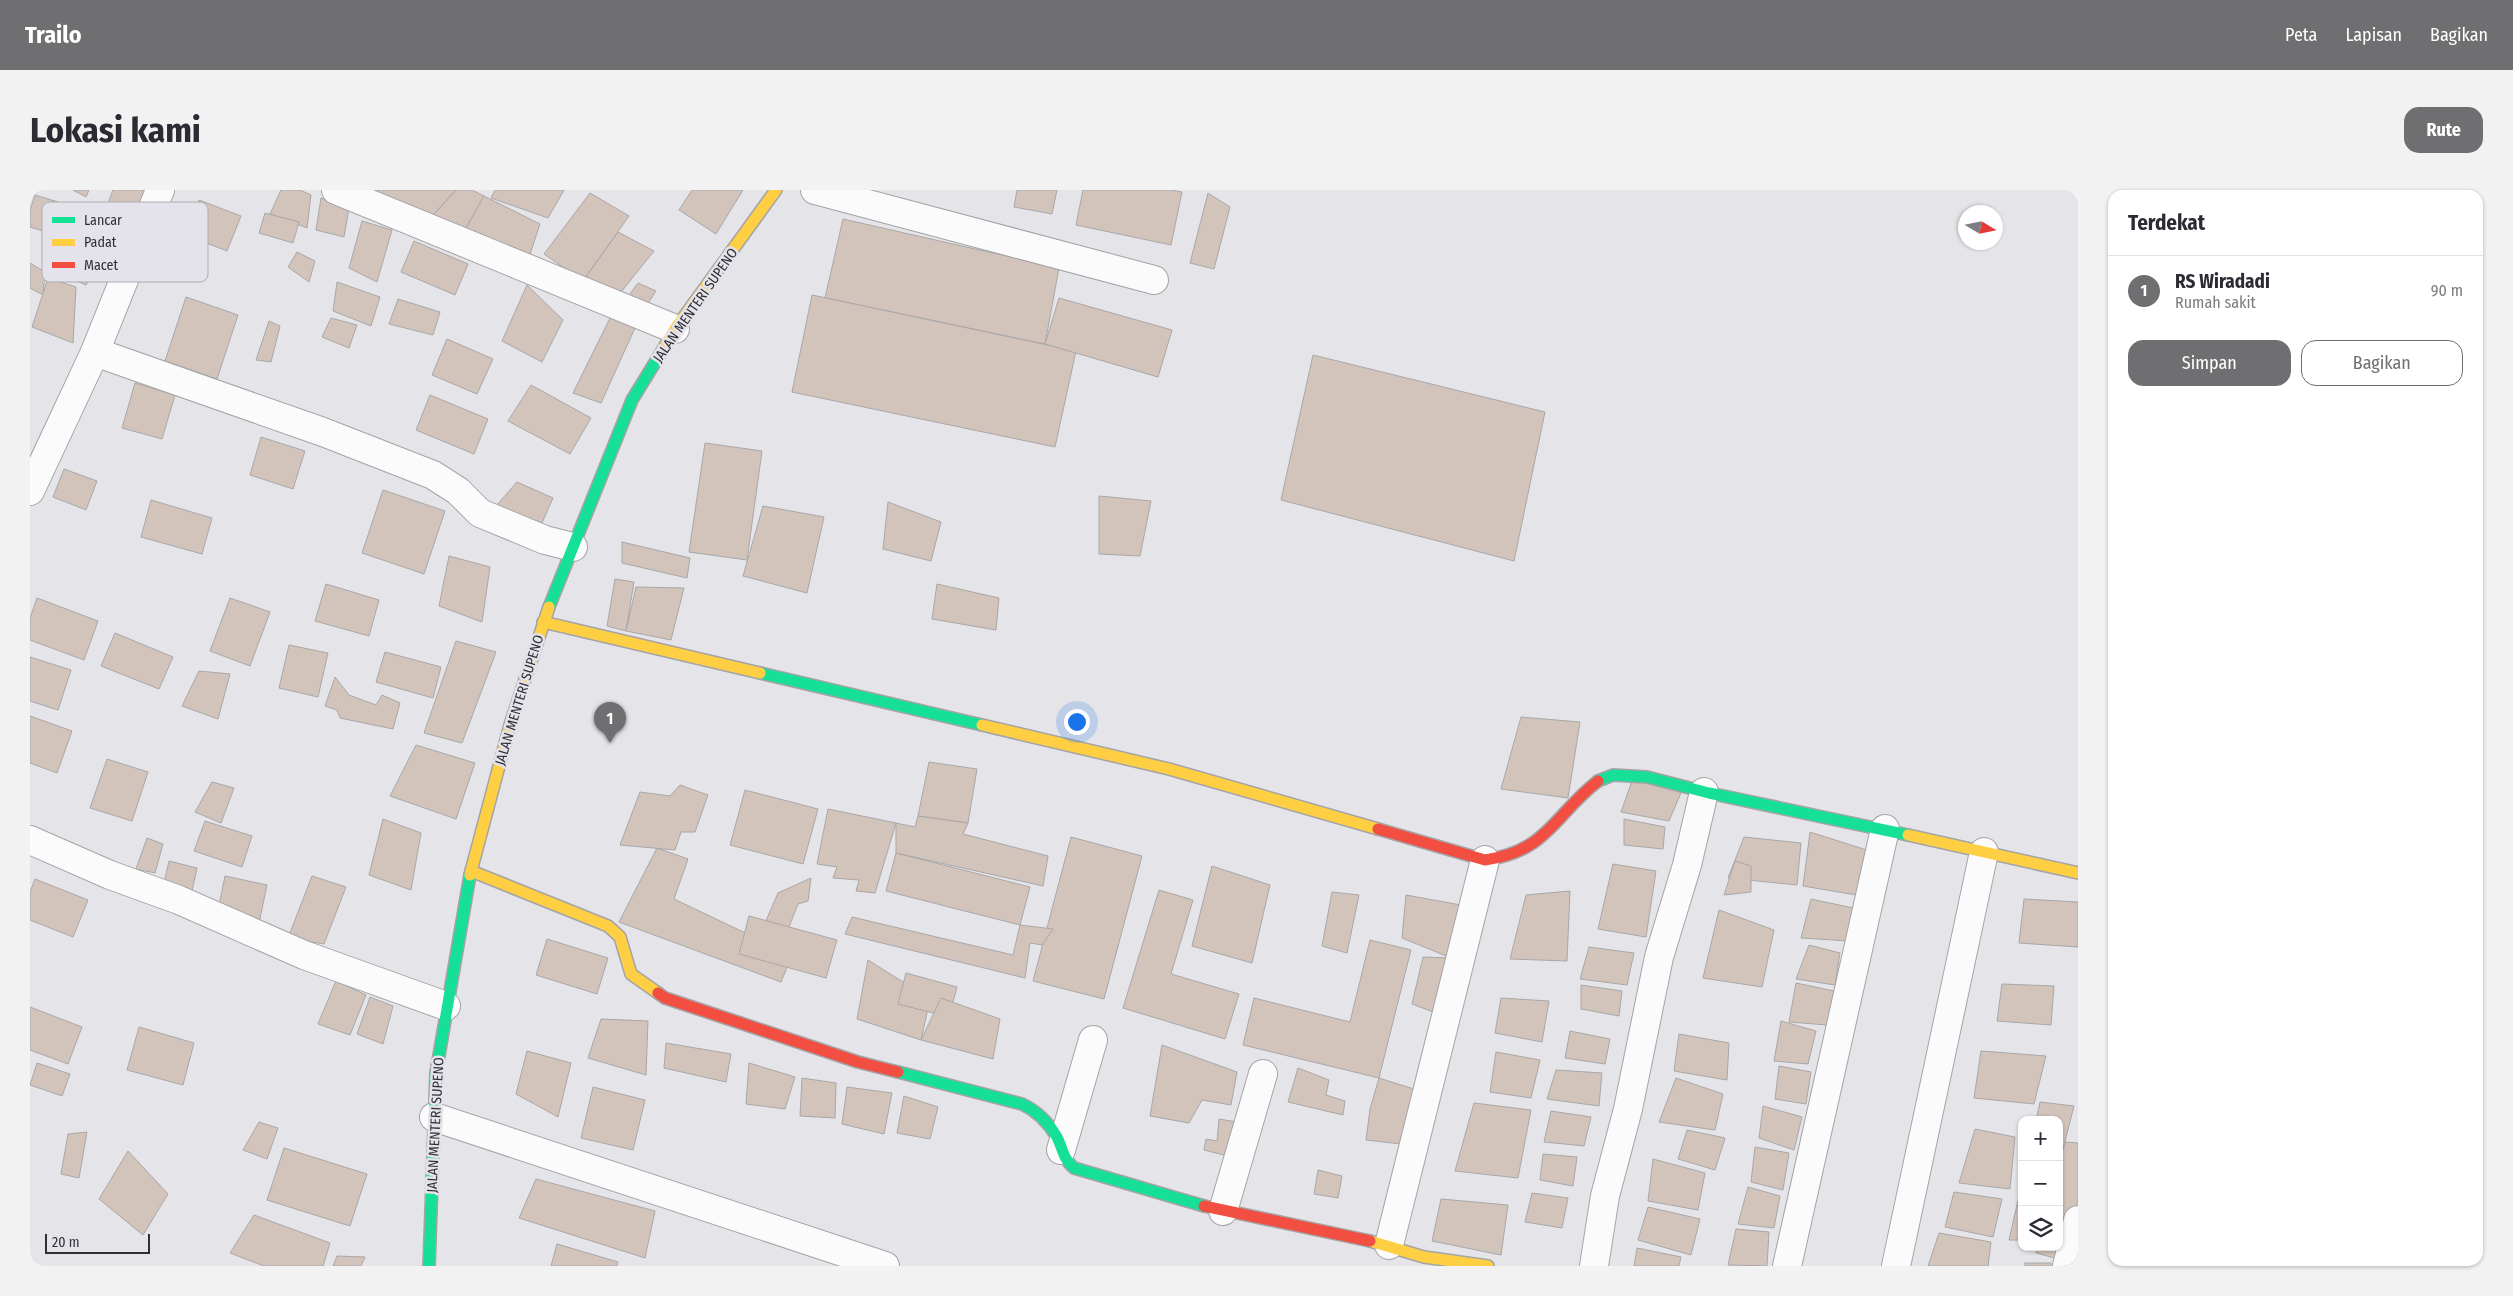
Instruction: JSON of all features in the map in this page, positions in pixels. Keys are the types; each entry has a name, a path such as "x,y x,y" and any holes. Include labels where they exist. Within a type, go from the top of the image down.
{"street":[{"path":"155,202 160,190"},
{"path":"336,190 675,329"},
{"name":"JALAN MENTERI SUPENO","path":"429,1266 436,1073 446,1006 471,871 510,725 543,622 632,400 675,329 776,190"},
{"path":"815,190 1154,280"},
{"path":"30,491 95,352 123,282"},
{"path":"95,352 231,398 417,468 433,475 458,491 480,512 545,540 573,547"},
{"path":"543,622 1169,769 1485,860 1506,858 1534,845 1593,785 1614,774 1640,777 1885,829 2078,873"},
{"path":"1594,1266 1605,1196 1628,1110 1659,957 1687,865 1704,792"},
{"path":"1787,1266 1885,829"},
{"path":"30,840 110,875 179,900 304,955 446,1006"},
{"path":"1896,1266 1984,852"},
{"path":"1389,1245 1485,860"},
{"path":"471,871 608,926 620,937 626,949 631,974 665,998 858,1062 1022,1104 1038,1112 1057,1137 1066,1162 1074,1168 1100,1178 1223,1211 1389,1245 1424,1257 1488,1266"},
{"path":"1062,1150 1093,1040"},
{"path":"1223,1211 1263,1074"},
{"path":"434,1117 885,1266"},
{"path":"2067,1266 2078,1220"}],"building":[{"path":"73,190 89,190 86,197"},
{"path":"113,190 148,190 144,202 108,202"},
{"path":"281,190 300,190 311,195 307,228 270,214"},
{"path":"372,190 456,190 425,224"},
{"path":"456,190 472,190 484,196 460,239 425,224"},
{"path":"495,190 564,190 548,218 491,198"},
{"path":"692,190 743,190 716,234 679,210"},
{"path":"1017,190 1057,190 1052,214 1014,207"},
{"path":"1083,190 1171,190 1182,192 1171,245 1076,225"},
{"path":"590,193 629,216 583,281 544,254"},
{"path":"1208,193 1230,207 1214,269 1190,263"},
{"path":"35,195 58,202 42,202 42,231 30,227 30,210"},
{"path":"484,196 540,224 526,266 460,239"},
{"path":"321,198 349,208 344,237 316,230"},
{"path":"208,203 241,216 227,251 208,244"},
{"path":"265,213 299,222 293,243 259,233"},
{"path":"843,219 1059,268 1045,344 825,298"},
{"path":"362,221 392,230 377,282 349,268"},
{"path":"618,232 654,251 617,297 583,281"},
{"path":"414,241 468,264 455,295 401,272"},
{"path":"297,252 315,261 309,282 288,267"},
{"path":"30,263 42,270 42,282 44,282 43,295 30,288"},
{"path":"47,282 60,282 76,287 73,343 32,327"},
{"path":"337,282 380,297 371,326 333,311"},
{"path":"638,283 656,291 644,309 627,298"},
{"path":"527,285 563,320 542,362 502,341"},
{"path":"812,295 1076,351 1055,447 792,392"},
{"path":"186,297 238,315 217,379 165,361"},
{"path":"1059,298 1172,330 1158,377 1045,344"},
{"path":"398,299 440,312 433,335 389,324"},
{"path":"611,316 635,328 601,403 573,393"},
{"path":"331,318 357,325 349,348 322,337"},
{"path":"269,321 280,326 271,362 256,360"},
{"path":"447,339 493,359 477,394 432,375"},
{"path":"1313,355 1545,412 1514,561 1281,500"},
{"path":"135,383 175,395 162,439 122,428"},
{"path":"531,385 591,418 570,454 508,421"},
{"path":"430,395 488,419 474,454 416,430"},
{"path":"261,437 305,451 293,489 250,475"},
{"path":"705,443 762,451 747,560 689,552"},
{"path":"64,469 97,481 86,510 53,497"},
{"path":"517,482 553,498 542,523 496,506"},
{"path":"383,490 445,511 424,574 362,553"},
{"path":"1099,496 1151,501 1140,556 1099,554"},
{"path":"151,500 212,518 202,554 141,537"},
{"path":"888,502 941,522 931,561 883,549"},
{"path":"763,506 824,517 807,593 743,576"},
{"path":"622,542 690,558 687,578 622,563"},
{"path":"449,556 490,567 482,622 439,606"},
{"path":"615,579 634,582 626,631 607,626"},
{"path":"326,584 379,600 369,636 315,621"},
{"path":"937,584 999,598 996,630 932,619"},
{"path":"636,587 684,588 671,640 626,631"},
{"path":"37,598 98,621 84,660 30,640 30,618"},
{"path":"230,598 270,612 250,666 210,651"},
{"path":"115,633 173,657 159,689 101,666"},
{"path":"456,641 496,652 462,743 424,733"},
{"path":"289,645 328,653 318,697 279,688"},
{"path":"385,652 441,667 433,698 376,682"},
{"path":"30,657 71,670 58,710 30,701"},
{"path":"199,671 230,674 218,719 182,706"},
{"path":"335,677 349,695 376,705 382,695 400,703 393,729 340,718 337,710 325,706"},
{"path":"30,716 72,731 57,773 30,763"},
{"path":"1521,717 1580,722 1568,798 1501,789"},
{"path":"416,745 475,763 456,819 390,796"},
{"path":"107,759 148,772 132,821 90,808"},
{"path":"929,762 977,769 968,823 918,816"},
{"path":"1632,781 1683,788 1669,821 1621,812"},
{"path":"212,782 234,788 221,823 195,812"},
{"path":"680,785 708,795 695,832 681,832 675,850 620,845 640,792 670,796"},
{"path":"745,790 818,809 803,864 730,845"},
{"path":"828,809 896,823 875,893 856,891 859,880 833,878 837,867 817,864"},
{"path":"918,816 968,823 963,834 1048,856 1043,886 896,853 896,823 915,827"},
{"path":"383,819 421,833 411,890 369,875"},
{"path":"1624,819 1665,827 1663,849 1624,845"},
{"path":"205,821 252,836 242,867 194,851"},
{"path":"1810,832 1876,853 1868,897 1803,886"},
{"path":"1071,837 1142,856 1104,999 1033,981"},
{"path":"1744,837 1801,843 1797,885 1728,878"},
{"path":"147,838 163,844 155,873 136,869"},
{"path":"657,848 688,859 674,899 758,939 778,893 811,878 808,901 798,904 789,927 798,941 781,982 619,922"},
{"path":"896,853 1030,887 1020,925 886,891"},
{"path":"169,861 197,868 192,891 164,883"},
{"path":"1735,861 1751,866 1751,892 1724,895"},
{"path":"1613,864 1656,871 1646,937 1598,929"},
{"path":"1212,866 1270,885 1252,963 1192,946"},
{"path":"225,876 267,885 259,923 217,915"},
{"path":"312,876 346,887 324,944 288,938"},
{"path":"35,879 88,900 73,937 30,920 30,892"},
{"path":"1159,890 1193,900 1171,974 1239,994 1225,1039 1123,1008"},
{"path":"1570,891 1567,961 1510,959 1526,895"},
{"path":"1332,892 1359,895 1347,953 1322,946"},
{"path":"1406,895 1461,905 1451,958 1402,938"},
{"path":"1811,899 1853,908 1849,941 1801,938"},
{"path":"2024,899 2078,902 2078,947 2019,943"},
{"path":"1719,910 1774,930 1762,987 1703,978"},
{"path":"749,916 837,940 826,978 739,954"},
{"path":"852,917 1013,955 1020,925 1053,929 1042,945 1030,943 1025,978 845,934"},
{"path":"547,939 608,958 597,994 536,975"},
{"path":"1370,940 1411,950 1379,1078 1243,1045 1254,998 1350,1022"},
{"path":"1809,945 1840,953 1835,985 1796,979"},
{"path":"1589,947 1634,953 1627,985 1580,979"},
{"path":"1423,957 1451,958 1436,1013 1412,1004"},
{"path":"868,960 930,999 921,1040 857,1019"},
{"path":"906,973 957,987 949,1017 898,1004"},
{"path":"336,981 366,995 350,1035 318,1024"},
{"path":"1796,983 1834,991 1827,1025 1789,1022"},
{"path":"2002,984 2054,986 2051,1025 1997,1021"},
{"path":"1581,985 1622,991 1619,1016 1581,1009"},
{"path":"370,997 393,1006 383,1044 357,1034"},
{"path":"941,998 1000,1019 993,1059 921,1040"},
{"path":"1501,998 1549,1001 1542,1042 1495,1033"},
{"path":"30,1007 82,1027 68,1064 30,1050"},
{"path":"601,1019 648,1021 646,1075 588,1058"},
{"path":"1781,1021 1816,1031 1808,1064 1774,1061"},
{"path":"139,1027 194,1043 183,1085 127,1070"},
{"path":"1570,1031 1610,1039 1605,1064 1565,1058"},
{"path":"1679,1034 1729,1043 1727,1080 1674,1071"},
{"path":"666,1043 731,1054 726,1082 664,1068"},
{"path":"1162,1045 1237,1072 1231,1105 1202,1100 1189,1123 1150,1116"},
{"path":"527,1051 571,1063 558,1117 516,1094"},
{"path":"1981,1051 2046,1056 2034,1104 1974,1098"},
{"path":"1496,1052 1540,1060 1531,1098 1490,1092"},
{"path":"37,1063 70,1074 62,1096 30,1085"},
{"path":"749,1063 795,1077 785,1109 746,1104"},
{"path":"1779,1066 1811,1072 1806,1104 1775,1099"},
{"path":"1298,1068 1329,1080 1326,1095 1345,1101 1343,1115 1288,1102"},
{"path":"1556,1070 1602,1073 1599,1106 1547,1099"},
{"path":"802,1078 836,1083 835,1118 800,1116"},
{"path":"1379,1078 1417,1090 1401,1144 1366,1140 1370,1109"},
{"path":"1676,1078 1723,1094 1715,1130 1659,1122"},
{"path":"593,1087 645,1100 633,1150 581,1138"},
{"path":"847,1087 892,1093 884,1134 842,1124"},
{"path":"904,1096 938,1107 930,1139 897,1133"},
{"path":"2040,1102 2074,1106 2063,1149 2063,1116 2037,1116"},
{"path":"1474,1103 1531,1110 1518,1178 1455,1171"},
{"path":"1763,1106 1802,1117 1794,1150 1759,1138"},
{"path":"1551,1111 1591,1117 1584,1146 1544,1142"},
{"path":"1219,1119 1243,1123 1236,1158 1204,1150 1206,1139 1217,1141"},
{"path":"259,1122 278,1128 267,1159 243,1150"},
{"path":"1975,1129 2015,1137 2010,1189 1959,1183"},
{"path":"1687,1130 1725,1138 1715,1170 1678,1159"},
{"path":"87,1132 79,1178 61,1174 68,1134"},
{"path":"2065,1142 2078,1143 2078,1200 2062,1260 2036,1253 2036,1251 2063,1251 2063,1149"},
{"path":"1755,1147 1789,1153 1783,1190 1751,1182"},
{"path":"284,1148 367,1174 350,1226 267,1200"},
{"path":"128,1151 168,1194 143,1235 99,1199"},
{"path":"1543,1154 1577,1157 1573,1186 1540,1180"},
{"path":"1653,1159 1705,1173 1698,1210 1648,1201"},
{"path":"1318,1170 1342,1176 1338,1198 1314,1194"},
{"path":"536,1179 655,1211 645,1258 519,1218"},
{"path":"1748,1187 1780,1196 1774,1228 1738,1224"},
{"path":"1954,1192 2002,1199 1993,1237 1945,1227"},
{"path":"1532,1193 1568,1198 1562,1228 1525,1222"},
{"path":"1441,1199 1508,1205 1501,1255 1432,1241"},
{"path":"2018,1201 2018,1240 2009,1240"},
{"path":"1648,1207 1700,1219 1691,1255 1638,1240"},
{"path":"254,1215 330,1243 323,1266 264,1266 230,1253"},
{"path":"1736,1229 1769,1232 1767,1266 1728,1265"},
{"path":"1939,1233 1991,1242 1988,1266 1928,1266"},
{"path":"557,1244 618,1262 617,1266 551,1266"},
{"path":"1637,1248 1681,1257 1679,1266 1634,1266"},
{"path":"337,1256 365,1257 361,1266 333,1266"},
{"path":"2025,1263 2051,1263 2051,1266 2025,1266"}],"traffic: fast":[{"path":"549,607 632,400 662,351"},
{"path":"760,673 982,725"},
{"path":"1598,781 1613,775 1647,777 1709,793 1908,835"},
{"path":"429,1266 436,1073 470,875"},
{"path":"898,1072 1022,1104 1050,1126 1057,1137 1065,1157 1074,1168 1204,1206"}],"traffic: slow":[{"path":"662,351 675,329 776,190"},
{"path":"470,875 510,725 549,607"},
{"path":"543,622 760,673"},
{"path":"982,725 1169,769 1378,829"},
{"path":"1908,835 2078,873"},
{"path":"471,871 608,926 620,937 631,974 658,993"},
{"path":"1370,1241 1424,1257 1488,1266"}],"traffic: jam":[{"path":"1378,829 1485,860 1523,849 1537,840 1598,781"},
{"path":"658,993 665,998 858,1062 898,1072"},
{"path":"1204,1206 1370,1241"}],"place":[{"name":"RS Wiradadi","path":"610,743"}]}
